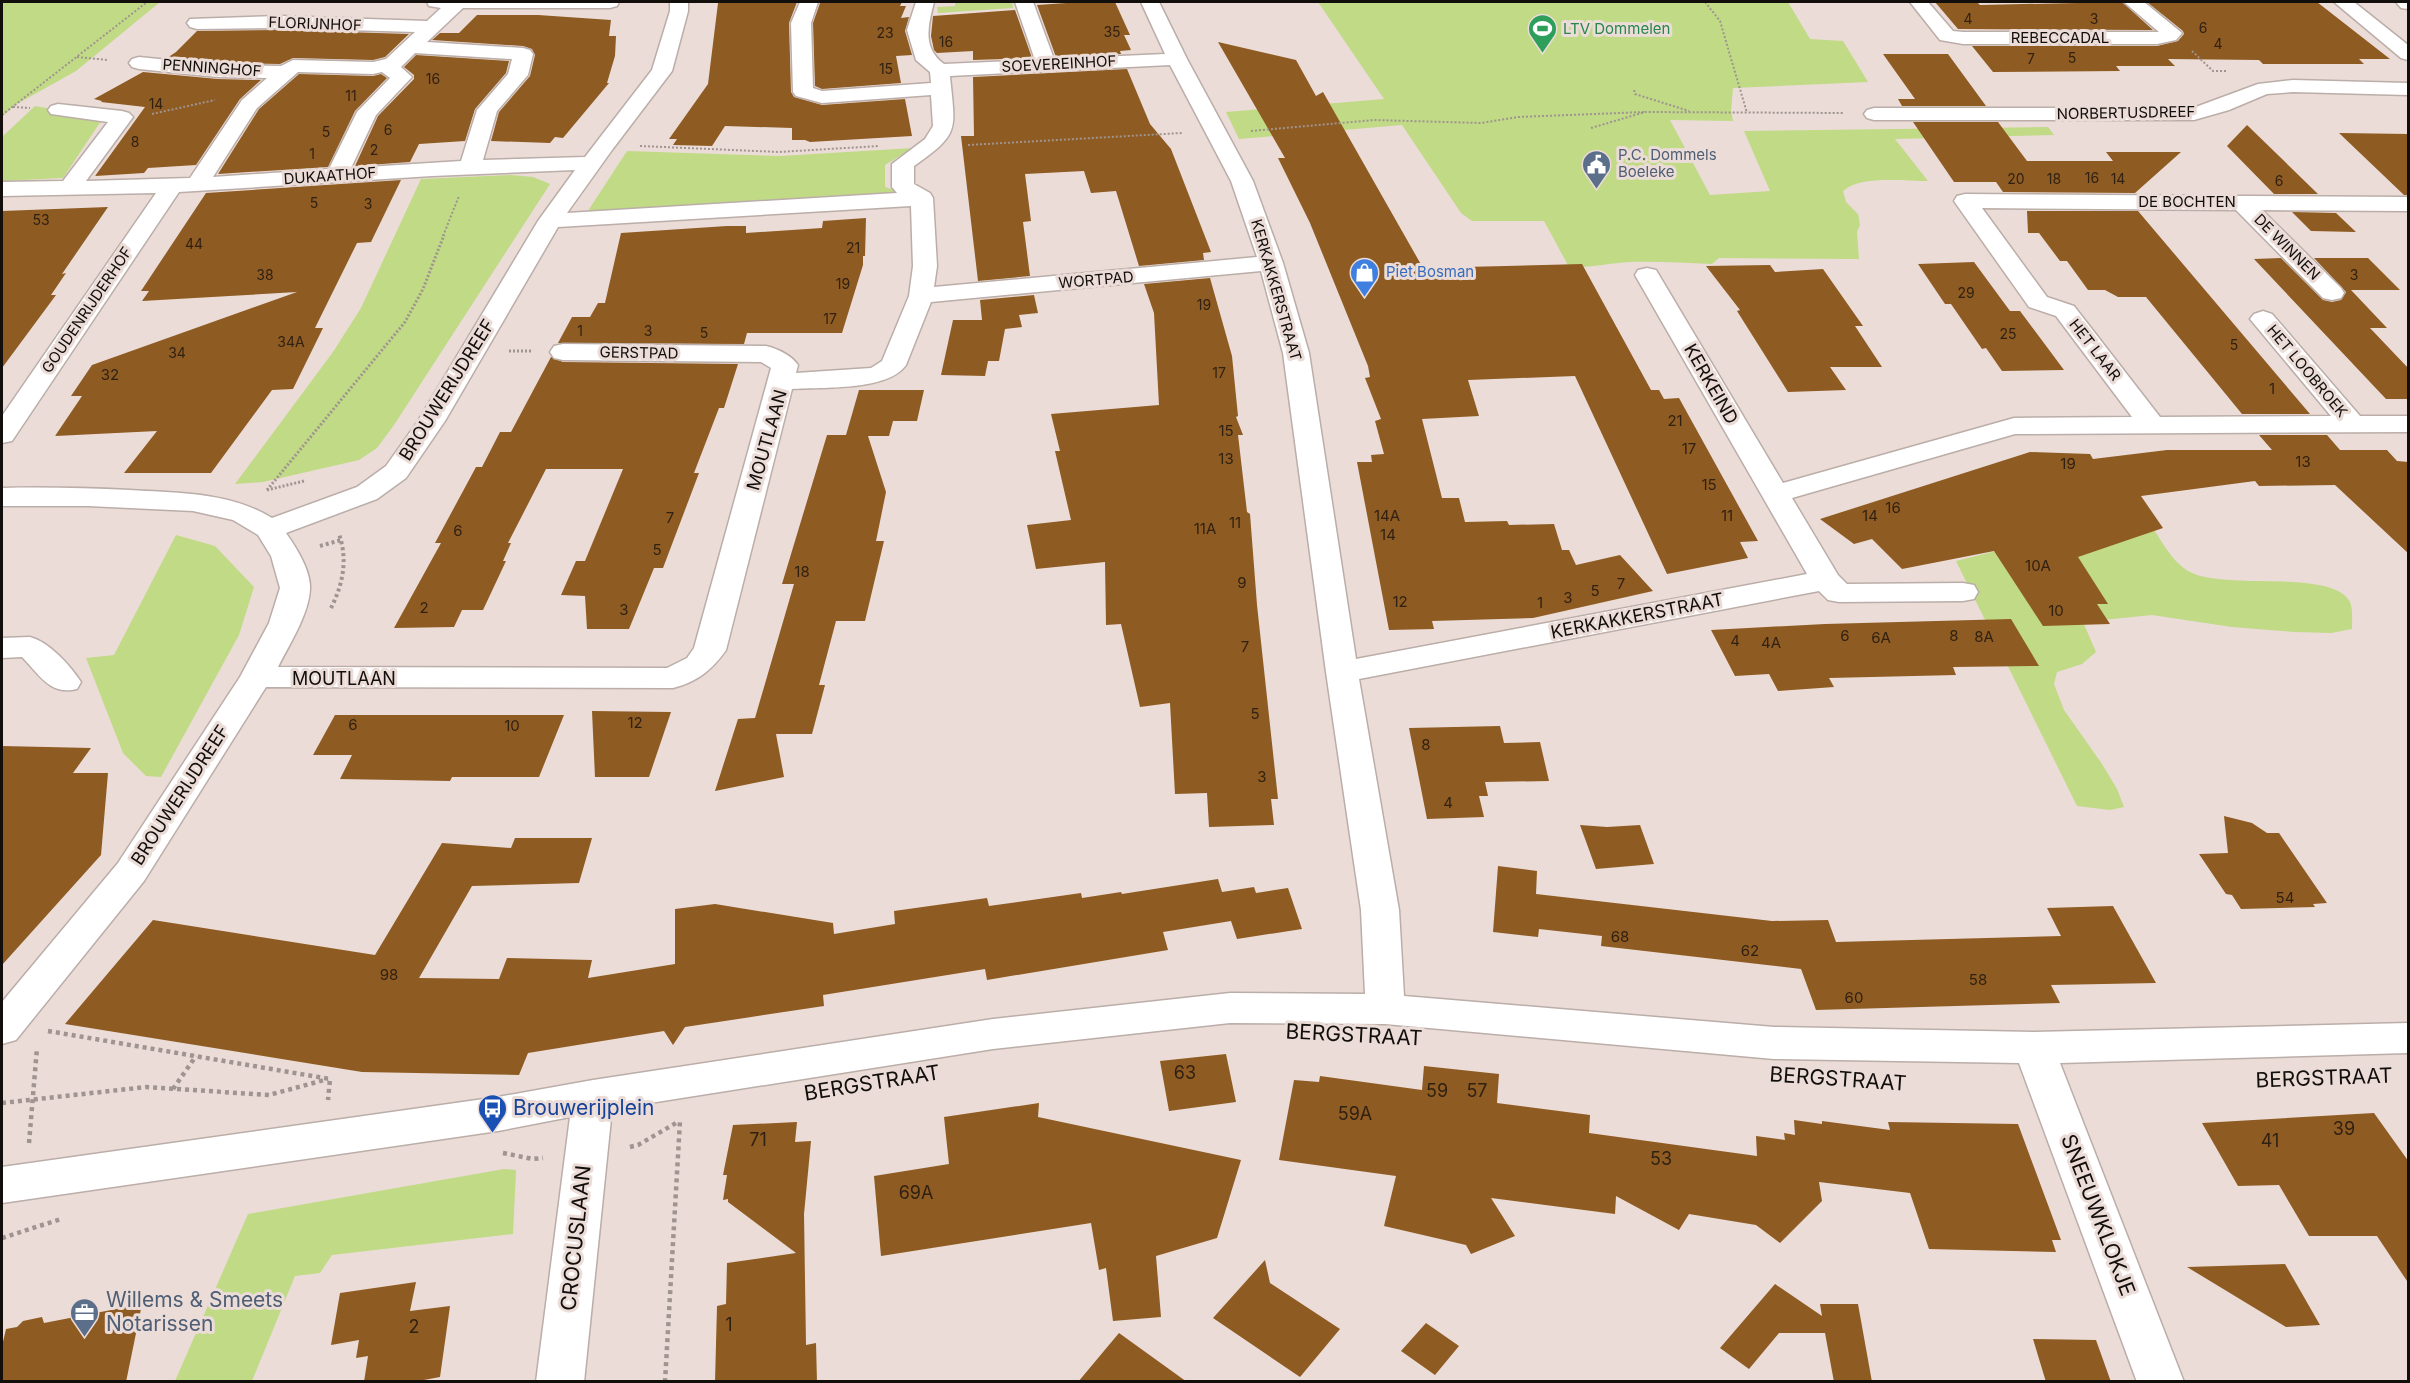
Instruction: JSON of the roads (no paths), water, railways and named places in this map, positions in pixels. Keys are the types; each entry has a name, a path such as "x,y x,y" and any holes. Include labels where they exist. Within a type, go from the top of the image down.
{"street":[{"path":"429,2 610,2"},
{"name":"PENNINGHOF","path":"197,185 249,104 292,66 373,68 392,64 458,2"},
{"name":"BROUWERIJDREEF","path":"23,1029 131,872 256,677 285,624 295,588 285,556 269,529 367,493 396,472 473,350 550,221 597,154 662,71 679,11 679,2"},
{"name":"SOEVEREINHOF","path":"809,2 801,23 803,92 822,97 1046,64 1177,59"},
{"path":"922,198 903,187 903,164 931,145 944,126 940,79 926,60 917,30 925,2"},
{"path":"1024,2 1046,64"},
{"name":"KERKAKKERSTRAAT","path":"1150,2 1215,133 1242,181 1271,263 1296,353 1342,672 1380,909 1385,1009"},
{"name":"REBECCADAL","path":"1919,2 1947,36 1963,38 2157,38 2169,36 2172,33 2133,2"},
{"path":"2343,2 2409,54"},
{"path":"2405,2 2409,4"},
{"name":"FLORIJNHOF","path":"197,22 432,27"},
{"path":"412,47 523,54 518,75 487,110 470,167"},
{"name":"PENNINGHOF","path":"139,63 218,71 286,72"},
{"path":"337,175 367,112 402,77 385,65"},
{"name":"NORBERTUSDREEF","path":"1874,114 2194,114 2222,106 2265,88 2293,86 2409,89"},
{"path":"58,110 122,117 69,188"},
{"name":"DUKAATHOF","path":"2,189 197,185 470,167 597,154"},
{"name":"GOUDENRIJDERHOF","path":"2,435 172,186"},
{"path":"550,221 922,198"},
{"name":"MOUTLAAN","path":"256,677 673,678 698,665 710,650 781,382 877,375 893,365 921,296 925,266 922,198"},
{"name":"DE BOCHTEN","path":"1965,201 2409,204"},
{"name":"HET LAAR","path":"1965,201 2038,302 2065,311 2152,425"},
{"name":"DE WINNEN","path":"2241,202 2332,293"},
{"name":"WORTPAD","path":"921,296 1271,263"},
{"name":"KERKEIND","path":"1647,274 1826,580"},
{"name":"HET LOOBROEK","path":"2263,319 2351,423"},
{"name":"GERSTPAD","path":"563,352 766,354 785,365 781,382"},
{"path":"1775,494 2014,426 2409,424"},
{"path":"2,497 88,497 193,502 243,513 269,529"},
{"path":"1826,580 1839,593 1963,592"},
{"name":"KERKAKKERSTRAAT","path":"1342,672 1826,580"},
{"path":"2,648 30,647 65,682"},
{"name":"BERGSTRAAT","path":"10,1183 498,1114 593,1096 993,1034 1230,1008 1385,1009 1774,1043 2034,1048 2409,1038"},
{"path":"2,1054 23,1029"},
{"name":"SNEEUWKLOKJE","path":"2034,1048 2161,1382"},
{"name":"CROCUSLAAN","path":"560,1382 593,1096"}],"place":[{"name":"LTV Dommelen","path":"1542,54"},
{"name":"P.C. Dommels Boeleke","path":"1597,190"},
{"name":"Piet Bosman","path":"1365,298"},
{"name":"Brouwerijplein","path":"492,1134"},
{"name":"Willems & Smeets Notarissen","path":"85,1338"}]}
